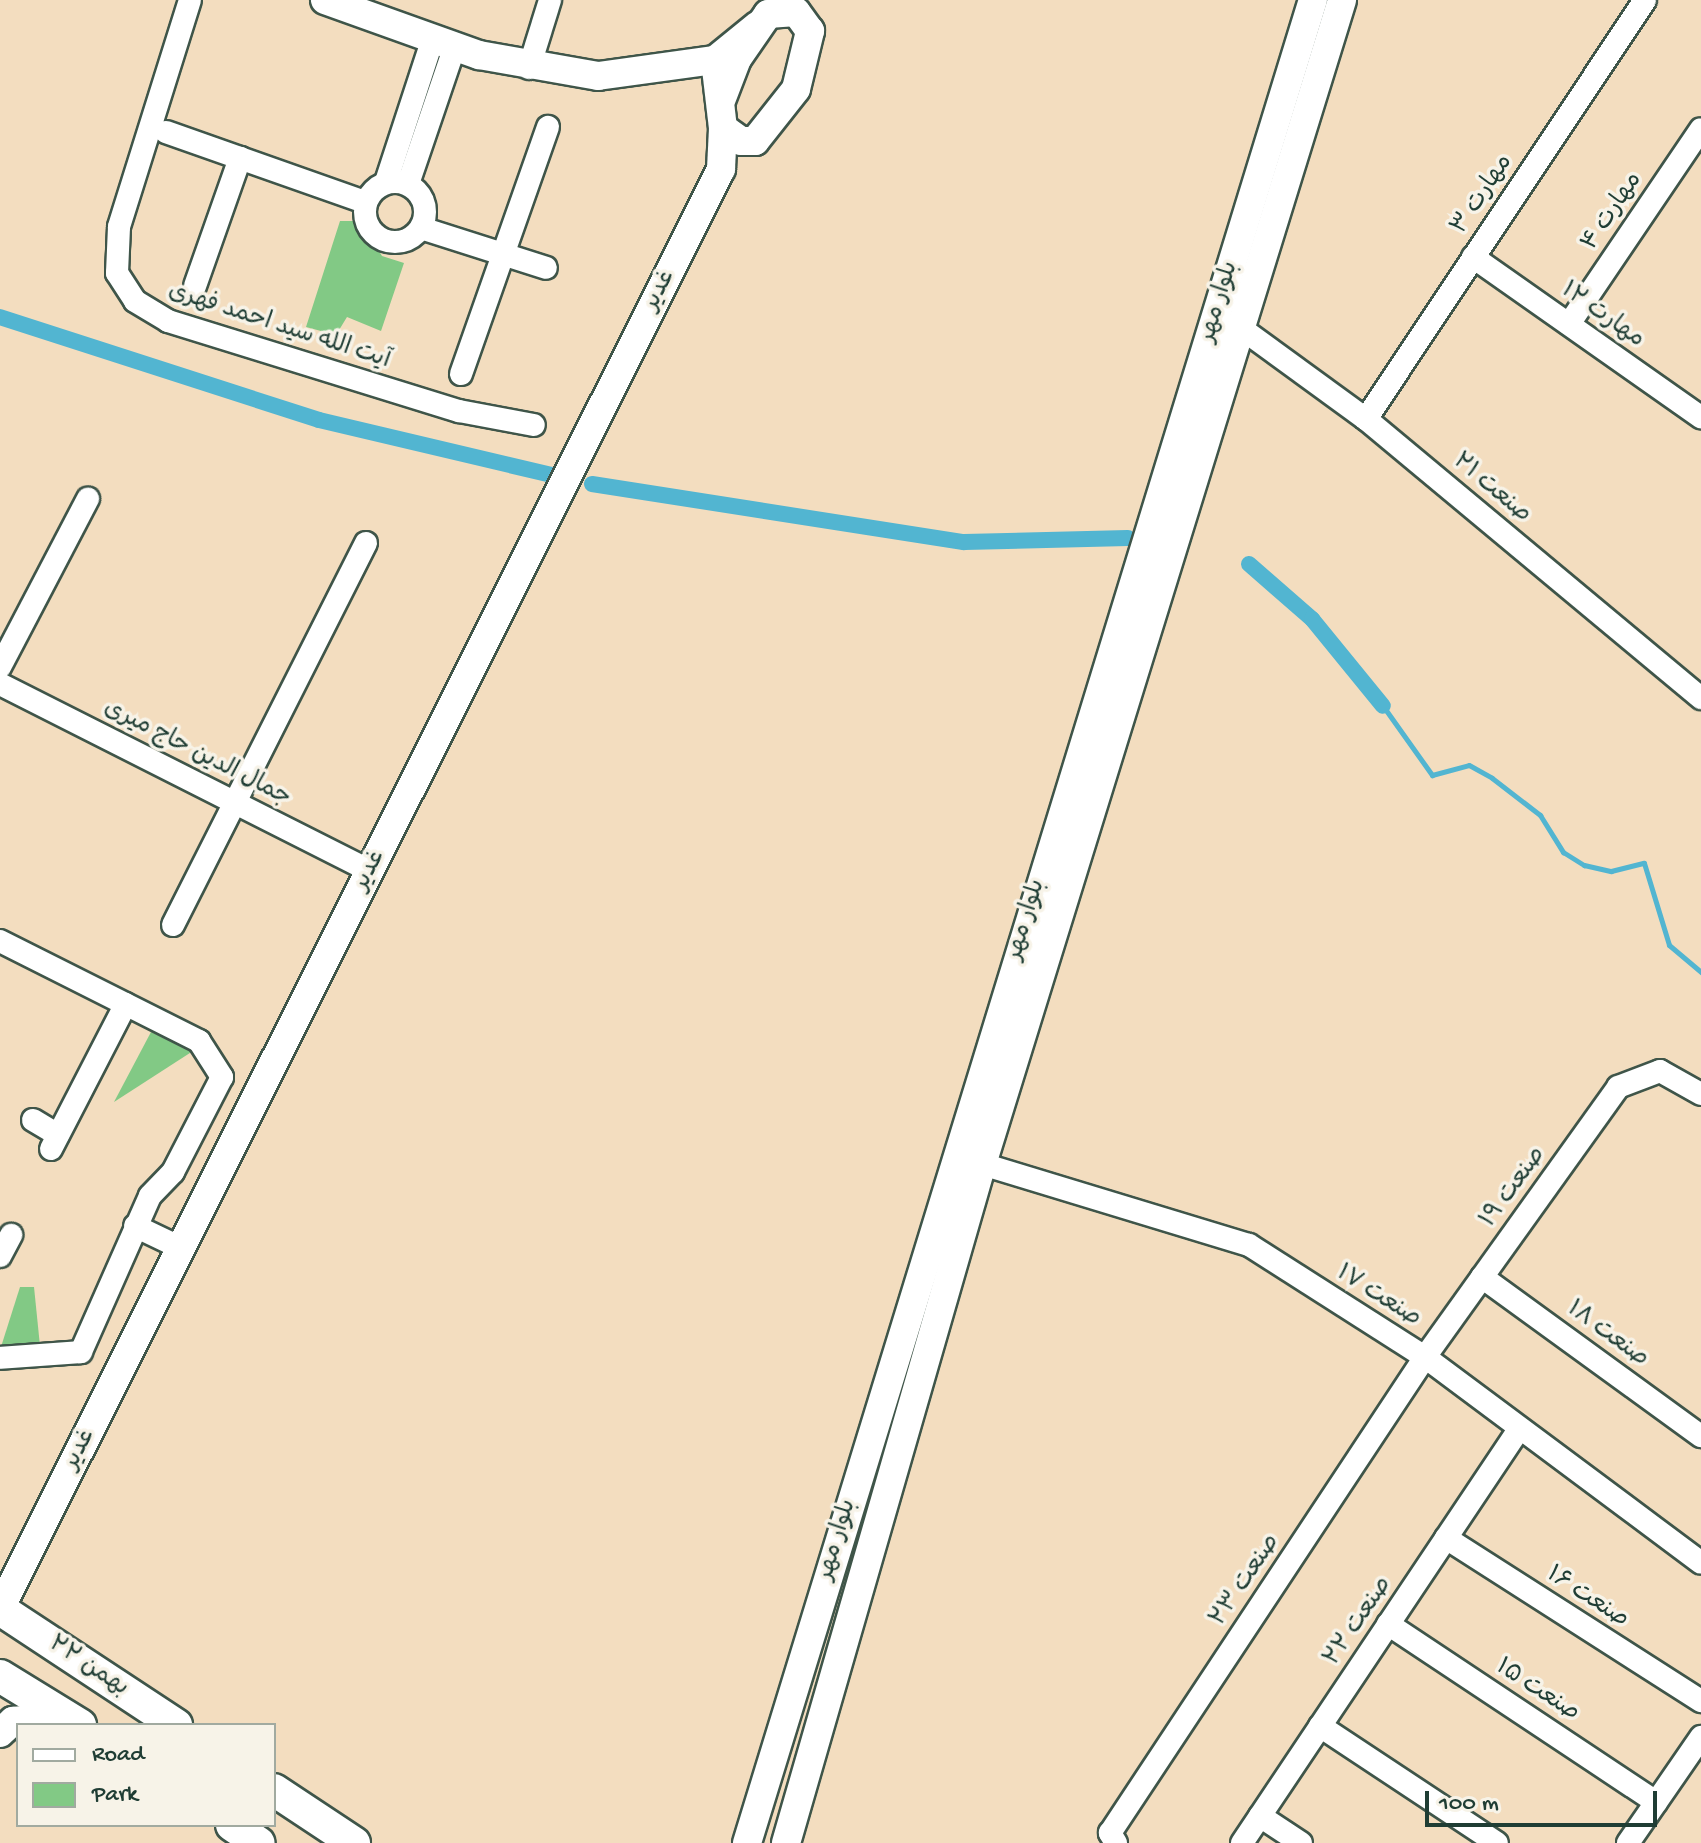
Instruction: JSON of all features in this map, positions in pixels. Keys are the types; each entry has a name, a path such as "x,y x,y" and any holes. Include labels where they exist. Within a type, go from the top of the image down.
{"highway":[{"name":"۲۲ بهمن","path":"0,1609 173,1723"},
{"path":"0,1676 72,1720"},
{"path":"276,1791 354,1843"},
{"path":"235,1827 259,1843"}],"main road":[{"path":"325,0 529,68 598,76 715,60 786,5 809,12 811,39 796,89 768,133 748,142 721,169"},
{"name":"بلوار مهر","path":"747,1843 1130,587 1313,0"},
{"name":"بلوار مهر","path":"786,1843 982,1164 1342,0"},
{"path":"722,98 758,25"},
{"name":"غدیر","path":"0,1609 721,169 722,98 715,60"},
{"path":"723,128 748,142"},
{"path":"1130,587 1158,597"},
{"path":"0,1733 13,1721 72,1720"}],"street":[{"name":"آیت الله سید احمد فهری","path":"190,0 119,227 117,273 135,301 168,321 399,393 534,425"},
{"path":"529,68 550,0"},
{"name":"مهارت ۳","path":"1366,419 1645,0"},
{"path":"365,202 397,183 444,42"},
{"path":"461,374 507,255 548,127"},
{"name":"مهارت ۴","path":"1569,324 1694,156 1701,129"},
{"path":"166,132 365,202"},
{"path":"195,286 240,158"},
{"path":"365,202 374,235 408,240 421,228 421,195 397,183"},
{"path":"421,228 546,268"},
{"name":"مهارت ۱۲","path":"1473,257 1701,417"},
{"name":"صنعت ۲۱","path":"1241,328 1366,419 1701,698"},
{"path":"0,667 88,499"},
{"path":"173,925 366,543"},
{"name":"جمال الدین حاج میری","path":"0,684 370,871"},
{"path":"0,941 199,1041 222,1077 135,1226 81,1352 0,1358"},
{"path":"33,1120 55,1142 126,1004"},
{"name":"صنعت ۱۹","path":"1425,1357 1618,1087 1660,1071 1701,1094"},
{"name":"صنعت ۱۷","path":"982,1164 1249,1245 1425,1357 1518,1430 1701,1563"},
{"path":"135,1226 181,1248"},
{"path":"0,1256 11,1235"},
{"name":"صنعت ۱۸","path":"1482,1277 1701,1436"},
{"name":"صنعت ۲۳","path":"1113,1838 1425,1357"},
{"name":"صنعت ۲۲","path":"1242,1843 1518,1430"},
{"name":"صنعت ۱۶","path":"1446,1538 1701,1701"},
{"name":"صنعت ۱۵","path":"1388,1624 1656,1802"},
{"path":"1320,1726 1497,1843"},
{"path":"1628,1843 1701,1737"},
{"path":"1260,1816 1301,1843"}],"green space":[{"path":"340,221 361,221 382,256 404,263 381,331 347,317 336,335 306,327"},
{"path":"151,1032 193,1051 114,1102"},
{"path":"20,1287 34,1287 40,1346 0,1350"}],"waterway":[{"path":"0,317 319,420 561,477"},
{"path":"592,484 964,542 1128,538"},
{"path":"1249,564 1312,619 1383,706"},
{"path":"1383,706 1432,775 1469,765 1492,778 1540,815 1563,852 1584,865 1611,871 1644,863 1669,945 1701,972"}]}
